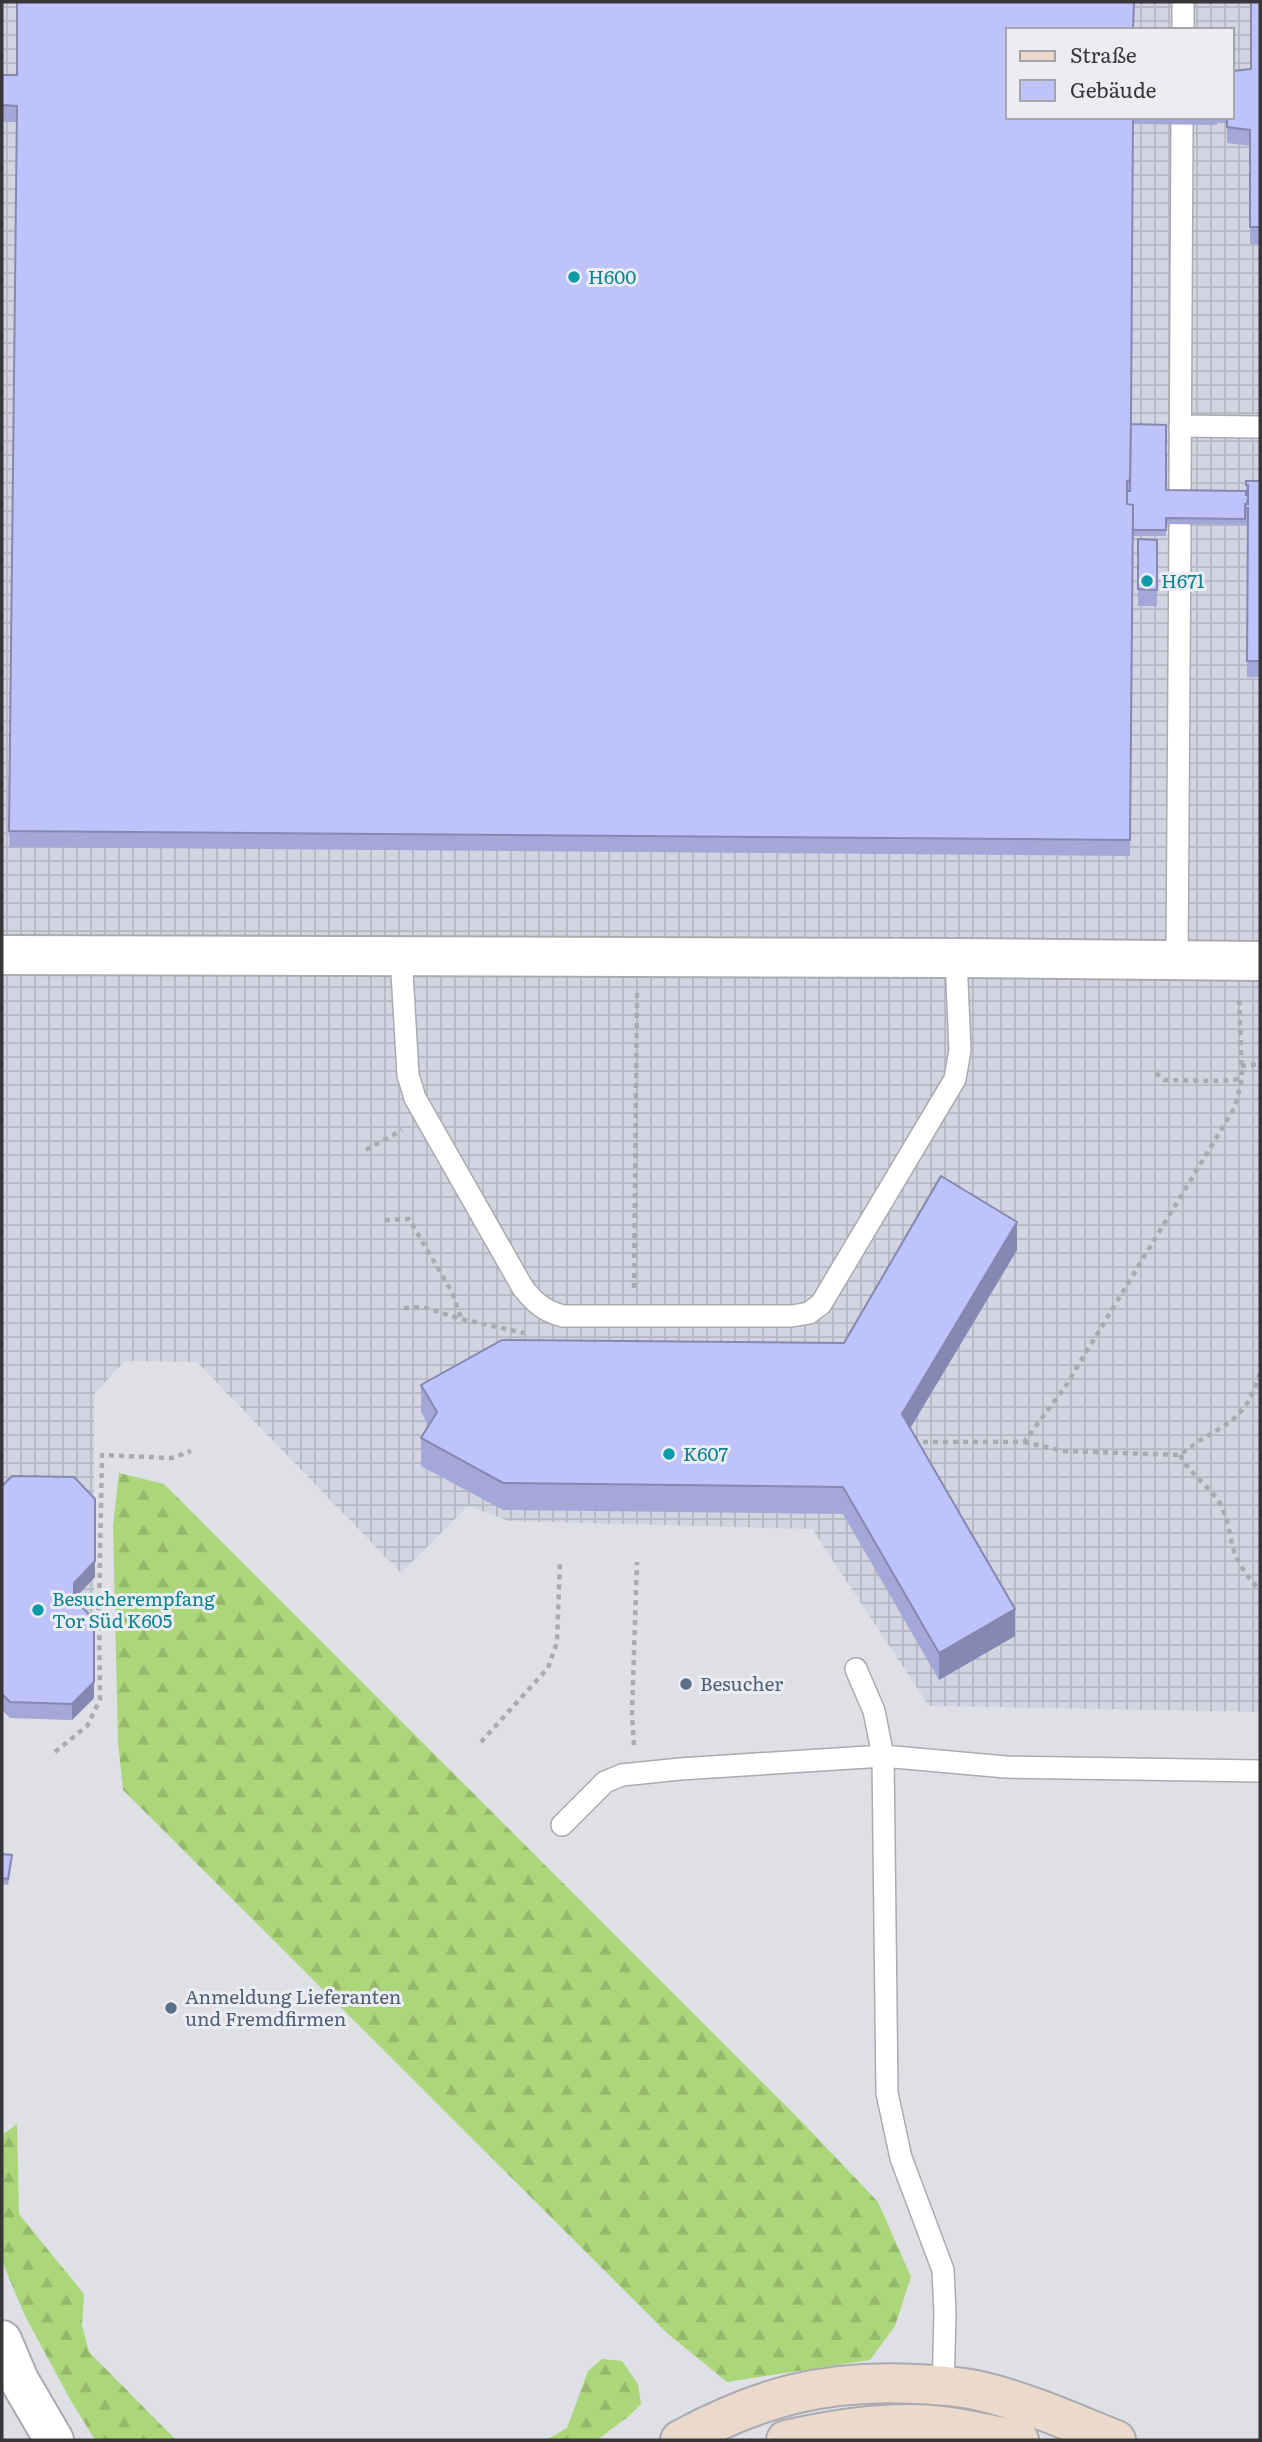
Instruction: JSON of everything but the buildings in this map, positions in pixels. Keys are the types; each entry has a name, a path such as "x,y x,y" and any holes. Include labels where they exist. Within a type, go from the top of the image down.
{"street":[{"path":"2,955 1249,961"},
{"path":"2,2340 10,2385 54,2440"},
{"path":"680,2440 722,2418 797,2392 876,2382 979,2390 1019,2402 1116,2440"},
{"path":"786,2440 832,2430 942,2426 1019,2440"}],"lane":[{"path":"1183,2 1183,28"},
{"path":"1180,493 1182,126"},
{"path":"1180,426 1260,427"},
{"path":"1177,962 1180,527"},
{"path":"401,956 408,1075 415,1098 523,1288 536,1304 563,1316 792,1316 809,1313 821,1304 955,1079 960,1050 956,958"},
{"path":"856,1669 874,1711 883,1756 887,2094 901,2158 943,2270 945,2313 942,2426"},
{"path":"562,1825 605,1782 622,1775 637,1773 883,1756 1006,1767 1260,1771"}],"path":[{"path":"634,1315 638,957"},
{"path":"1024,1442 1065,1387 1235,1107 1242,1079 1249,961"},
{"path":"1241,1066 1260,1064"},
{"path":"1156,1073 1164,1080 1242,1079"},
{"path":"366,1150 409,1127"},
{"path":"385,1220 408,1219 452,1292 461,1319"},
{"path":"902,1442 1024,1442 1064,1451 1180,1455 1199,1440 1230,1423 1246,1408 1260,1373"},
{"path":"55,1752 87,1726 100,1700 102,1455 172,1458 191,1451"},
{"path":"1180,1455 1186,1468 1210,1490 1220,1504 1235,1554 1248,1578 1260,1590"},
{"path":"481,1742 548,1668 557,1642 560,1561"},
{"path":"637,1562 632,1714 637,1773"},
{"path":"74,1606 99,1608"}],"shaded area":[{"path":"2,2 1260,2 1260,1712 929,1706 812,1529 509,1521 468,1506 401,1573 197,1362 125,1361 94,1394 94,1698 72,1720 10,1718 2,1710"}],"green space":[{"path":"119,1473 164,1484 800,2120 878,2202 911,2277 895,2326 870,2360 727,2382 668,2334 123,1790 118,1742 113,1526"},
{"path":"17,2124 19,2214 84,2294 82,2325 89,2352 176,2440 95,2440 25,2316 2,2261 2,2135"},
{"path":"602,2359 622,2361 638,2384 641,2404 597,2440 546,2440 567,2428 588,2371"}],"place":[{"name":"H600","path":"574,277"},
{"name":"H671","path":"1147,581"},
{"name":"K607","path":"669,1454"},
{"name":"Besucherempfang Tor Süd K605","path":"38,1610"},
{"name":"Besucher","path":"686,1684"},
{"name":"Anmeldung Lieferanten und Fremdfirmen","path":"171,2008"}]}
